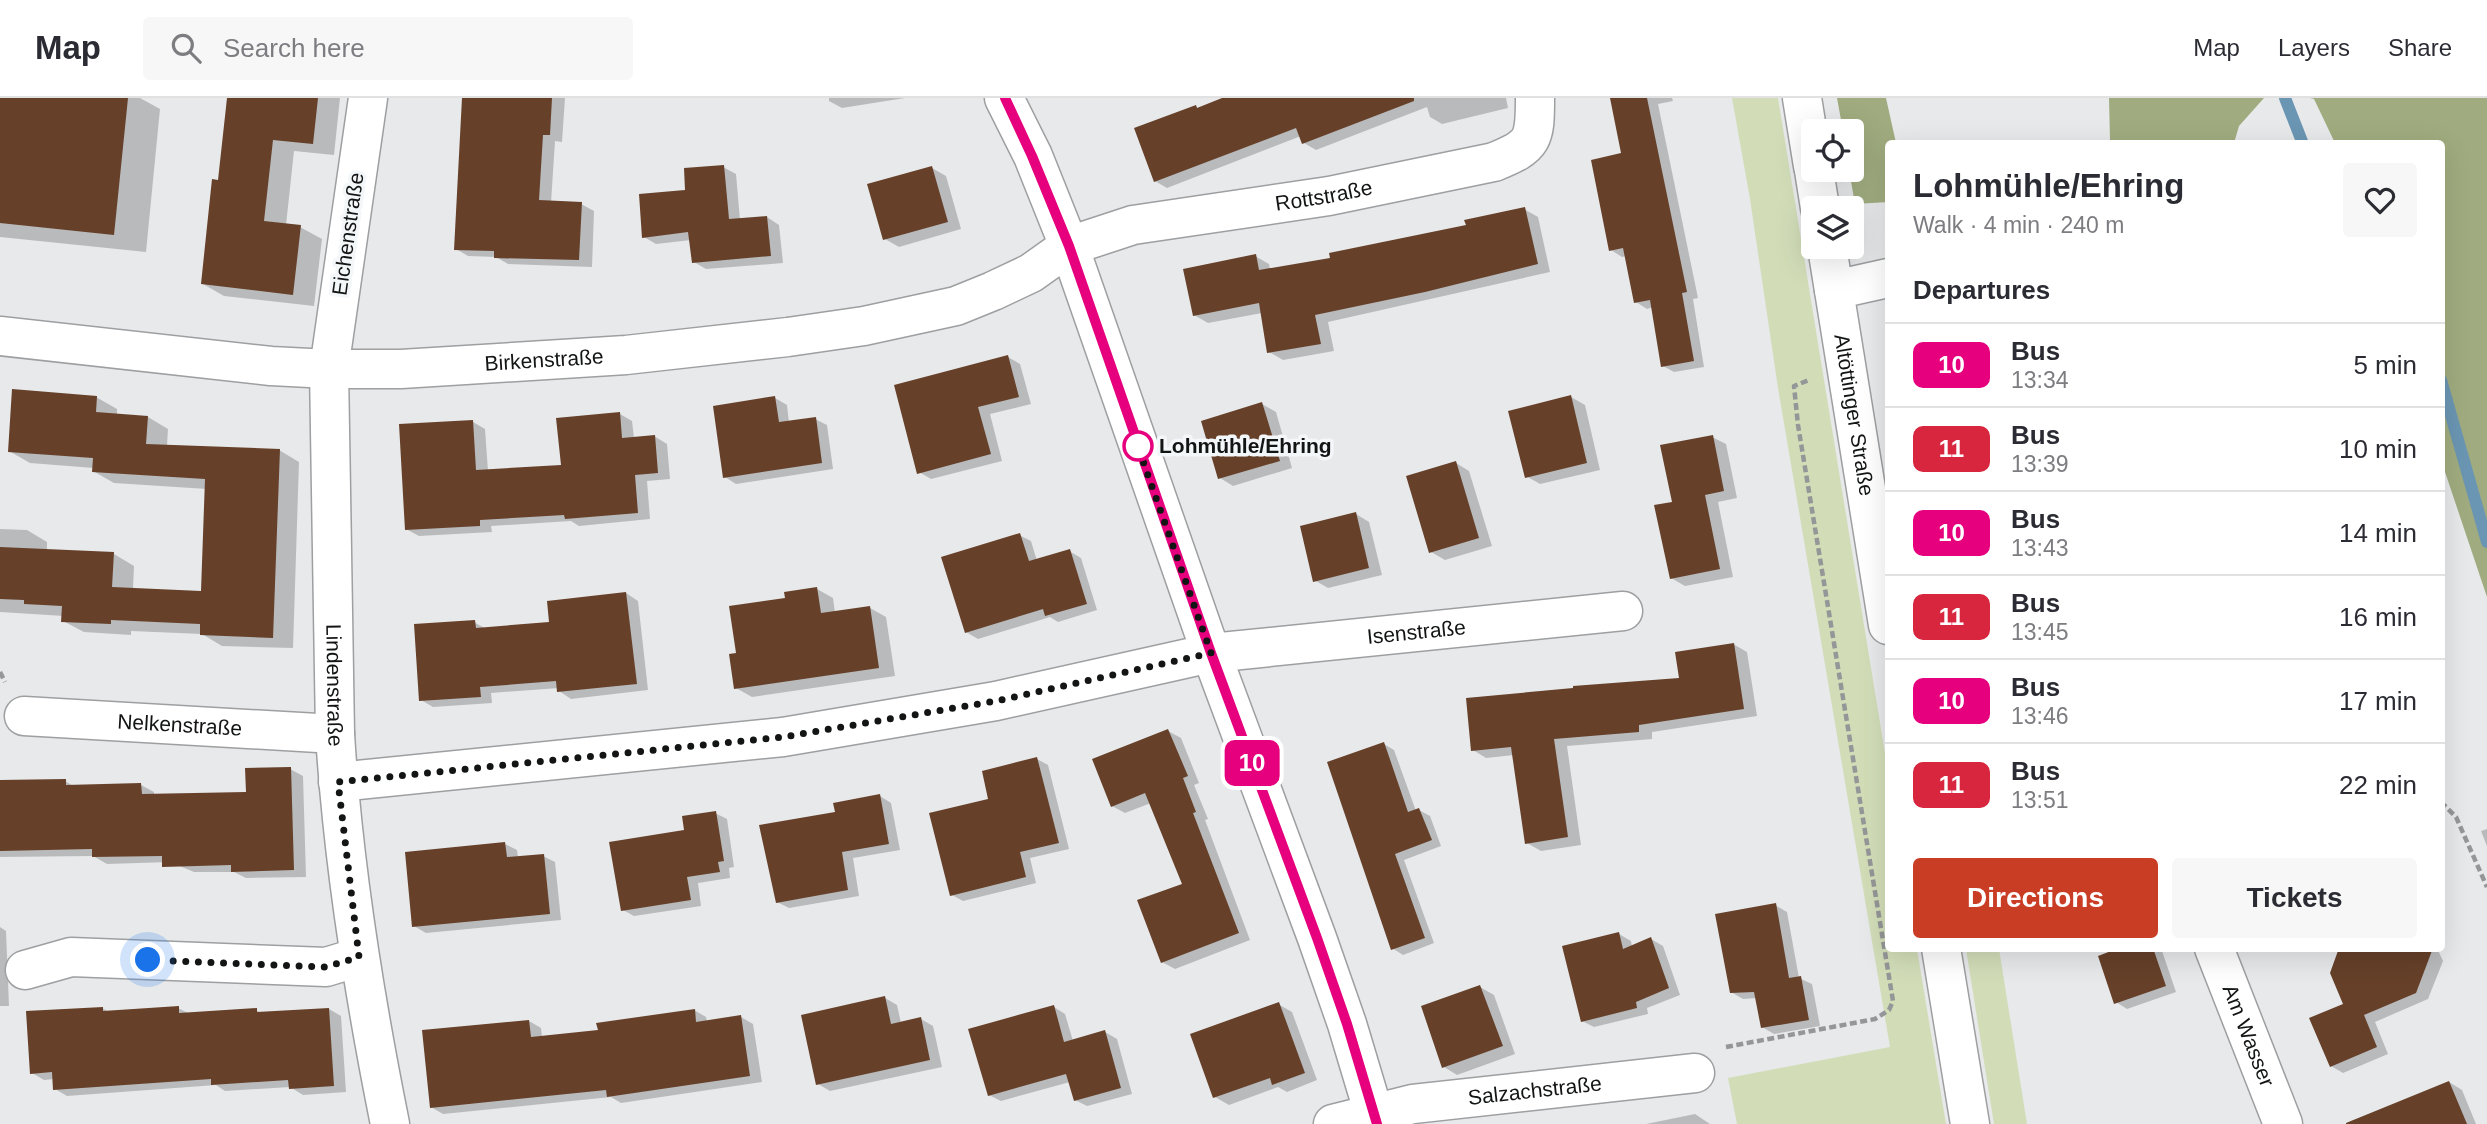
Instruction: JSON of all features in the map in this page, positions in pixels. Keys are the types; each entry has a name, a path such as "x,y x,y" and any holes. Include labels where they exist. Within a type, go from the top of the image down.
{"street":[{"name":"Eichenstraße","path":"329,369 368,98"},
{"path":"1004,98 1032,156 1069,246 1211,653 1321,950 1376,1118"},
{"name":"Rottstraße","path":"1069,246 1133,225 1329,196 1494,162 1517,153 1530,142 1535,128 1535,98"},
{"path":"1802,98 1805,119"},
{"name":"Birkenstraße","path":"0,336 271,366 329,369 401,369 626,355 864,326 956,306 1031,273 1069,246"},
{"name":"Altöttinger Straße","path":"1829,259 1885,607"},
{"path":"1834,290 1885,279"},
{"name":"Lindenstraße","path":"329,369 338,782 359,957 390,1124"},
{"name":"Isenstraße","path":"338,782 783,737 996,701 1211,653 1623,611"},
{"name":"Nelkenstraße","path":"24,716 335,734"},
{"path":"1942,952 1969,1124"},
{"name":"Am Wasser","path":"2216,952 2283,1124"},
{"path":"25,970 71,957 326,967 359,957"},
{"name":"Salzachstraße","path":"1333,1124 1376,1118 1413,1104 1695,1073"}],"path":[{"path":"1695,1073 1707,1051 1875,1019 1889,1010 1893,1001 1798,425 1794,386 1810,380 1847,375"},
{"path":"2445,806 2456,817 2487,887"}],"green space":[{"path":"1732,98 1778,98 1801,239 1801,259 1804,259 1885,754 1885,952 1917,952 1946,1124 1737,1124 1728,1078 1890,1047 1778,388"},
{"path":"1837,98 1886,98 1895,140 1885,140 1885,202 1864,203 1864,196 1854,196 1851,182 1864,182 1864,119 1841,119"},
{"path":"2109,98 2264,98 2239,126 2235,140 2110,140"},
{"path":"2310,98 2487,98 2487,597 2445,472 2445,140 2334,140 2314,99"},
{"path":"1966,952 1999,952 2027,1124 1994,1124"}],"building":[{"path":"0,98 128,98 114,235 0,223"},
{"path":"227,98 318,98 313,144 273,140 264,221 301,225 293,295 201,284 212,179 218,180"},
{"path":"462,98 552,98 550,135 543,135 539,200 582,202 579,260 494,258 494,251 454,250"},
{"path":"1222,98 1414,98 1414,101 1302,144 1296,128 1154,182 1134,128"},
{"path":"1610,98 1647,98 1687,292 1682,293 1694,361 1661,367 1650,300 1634,303 1623,248 1609,251 1591,160 1621,153"},
{"path":"724,165 729,219 767,216 771,256 692,263 688,232 642,238 639,194 685,190 684,168"},
{"path":"932,166 948,222 883,240 867,184"},
{"path":"1525,207 1538,264 1425,292 1315,315 1321,344 1267,353 1259,303 1193,316 1183,269 1256,254 1259,270 1330,258 1329,253 1466,225 1464,220"},
{"path":"1008,355 1019,397 978,407 991,454 917,474 894,385"},
{"path":"12,389 97,396 96,412 148,416 146,444 280,449 273,638 200,635 200,624 111,620 111,624 61,622 62,606 24,604 24,600 0,599 0,547 114,552 112,587 201,591 205,479 92,472 93,458 8,452"},
{"path":"1571,395 1587,463 1525,478 1508,411"},
{"path":"775,396 779,422 816,417 822,463 723,478 713,406"},
{"path":"1262,402 1280,461 1218,479 1201,421"},
{"path":"620,412 622,438 655,435 658,473 635,475 638,513 565,519 564,515 480,520 480,526 405,530 399,424 473,420 476,470 561,465 556,418"},
{"path":"1713,435 1724,491 1705,495 1720,569 1670,579 1654,505 1672,502 1660,445"},
{"path":"1456,461 1479,538 1429,553 1406,476"},
{"path":"1356,512 1369,568 1313,582 1300,526"},
{"path":"1020,533 1029,561 1070,549 1087,604 1045,616 1043,609 965,633 941,557"},
{"path":"817,587 821,613 870,606 879,668 734,689 729,654 736,653 729,606 785,598 784,592"},
{"path":"626,592 637,684 557,692 556,681 480,687 481,697 419,701 414,624 475,620 476,628 549,622 547,601"},
{"path":"1734,643 1744,709 1639,725 1639,732 1554,739 1568,837 1525,844 1511,747 1471,751 1466,698 1679,678 1675,652"},
{"path":"1168,729 1188,776 1183,778 1196,812 1193,813 1239,933 1161,963 1137,900 1182,884 1145,793 1111,807 1092,759"},
{"path":"1384,742 1408,812 1419,808 1432,840 1395,854 1425,938 1391,950 1327,762"},
{"path":"1037,757 1059,843 1020,852 1026,877 950,896 929,813 988,799 982,771"},
{"path":"291,767 294,870 231,872 231,865 162,867 162,856 92,857 92,849 0,851 0,780 66,779 66,785 141,783 142,794 246,792 245,768"},
{"path":"880,794 889,844 842,852 848,890 776,903 759,825 835,812 833,803"},
{"path":"716,811 724,861 718,862 720,872 687,877 691,900 621,911 609,842 684,830 682,816"},
{"path":"505,842 507,857 544,854 550,914 412,927 405,852"},
{"path":"1776,903 1789,978 1801,976 1809,1020 1761,1028 1754,992 1730,993 1715,914"},
{"path":"1619,932 1623,949 1651,937 1669,988 1636,1002 1637,1008 1581,1022 1562,946"},
{"path":"2108,952 2154,952 2166,986 2114,1004 2098,956"},
{"path":"2338,952 2431,952 2416,993 2364,1015 2377,1047 2330,1067 2309,1018 2343,1004 2330,973"},
{"path":"1480,985 1503,1046 1442,1068 1421,1006"},
{"path":"885,996 891,1024 921,1017 930,1060 816,1085 801,1015"},
{"path":"1279,1002 1305,1073 1272,1085 1270,1078 1213,1098 1190,1034"},
{"path":"1054,1005 1064,1042 1105,1030 1121,1088 1074,1101 1066,1074 988,1096 968,1029"},
{"path":"179,1006 179,1013 257,1008 257,1012 329,1008 334,1086 289,1089 288,1080 211,1085 211,1079 53,1090 52,1072 30,1074 26,1011 103,1007 103,1011"},
{"path":"695,1009 696,1022 741,1015 750,1076 607,1097 606,1090 430,1108 422,1030 529,1020 531,1037 598,1030 596,1023"},
{"path":"2449,1081 2467,1124 2346,1124 2346,1123"}],"waterway":[{"path":"2285,98 2301,140"},
{"path":"2445,394 2487,542"}],"bus line":[{"name":"10","path":"1005,98 1069,246 1211,653 1317,938 1347,1024 1377,1124"}],"place":[{"name":"Lohmühle/Ehring","path":"1138,446"}],"route":[{"path":"148,960 326,967 359,957 338,782 783,737 996,701 1211,653 1134,436 1138,446"}]}
